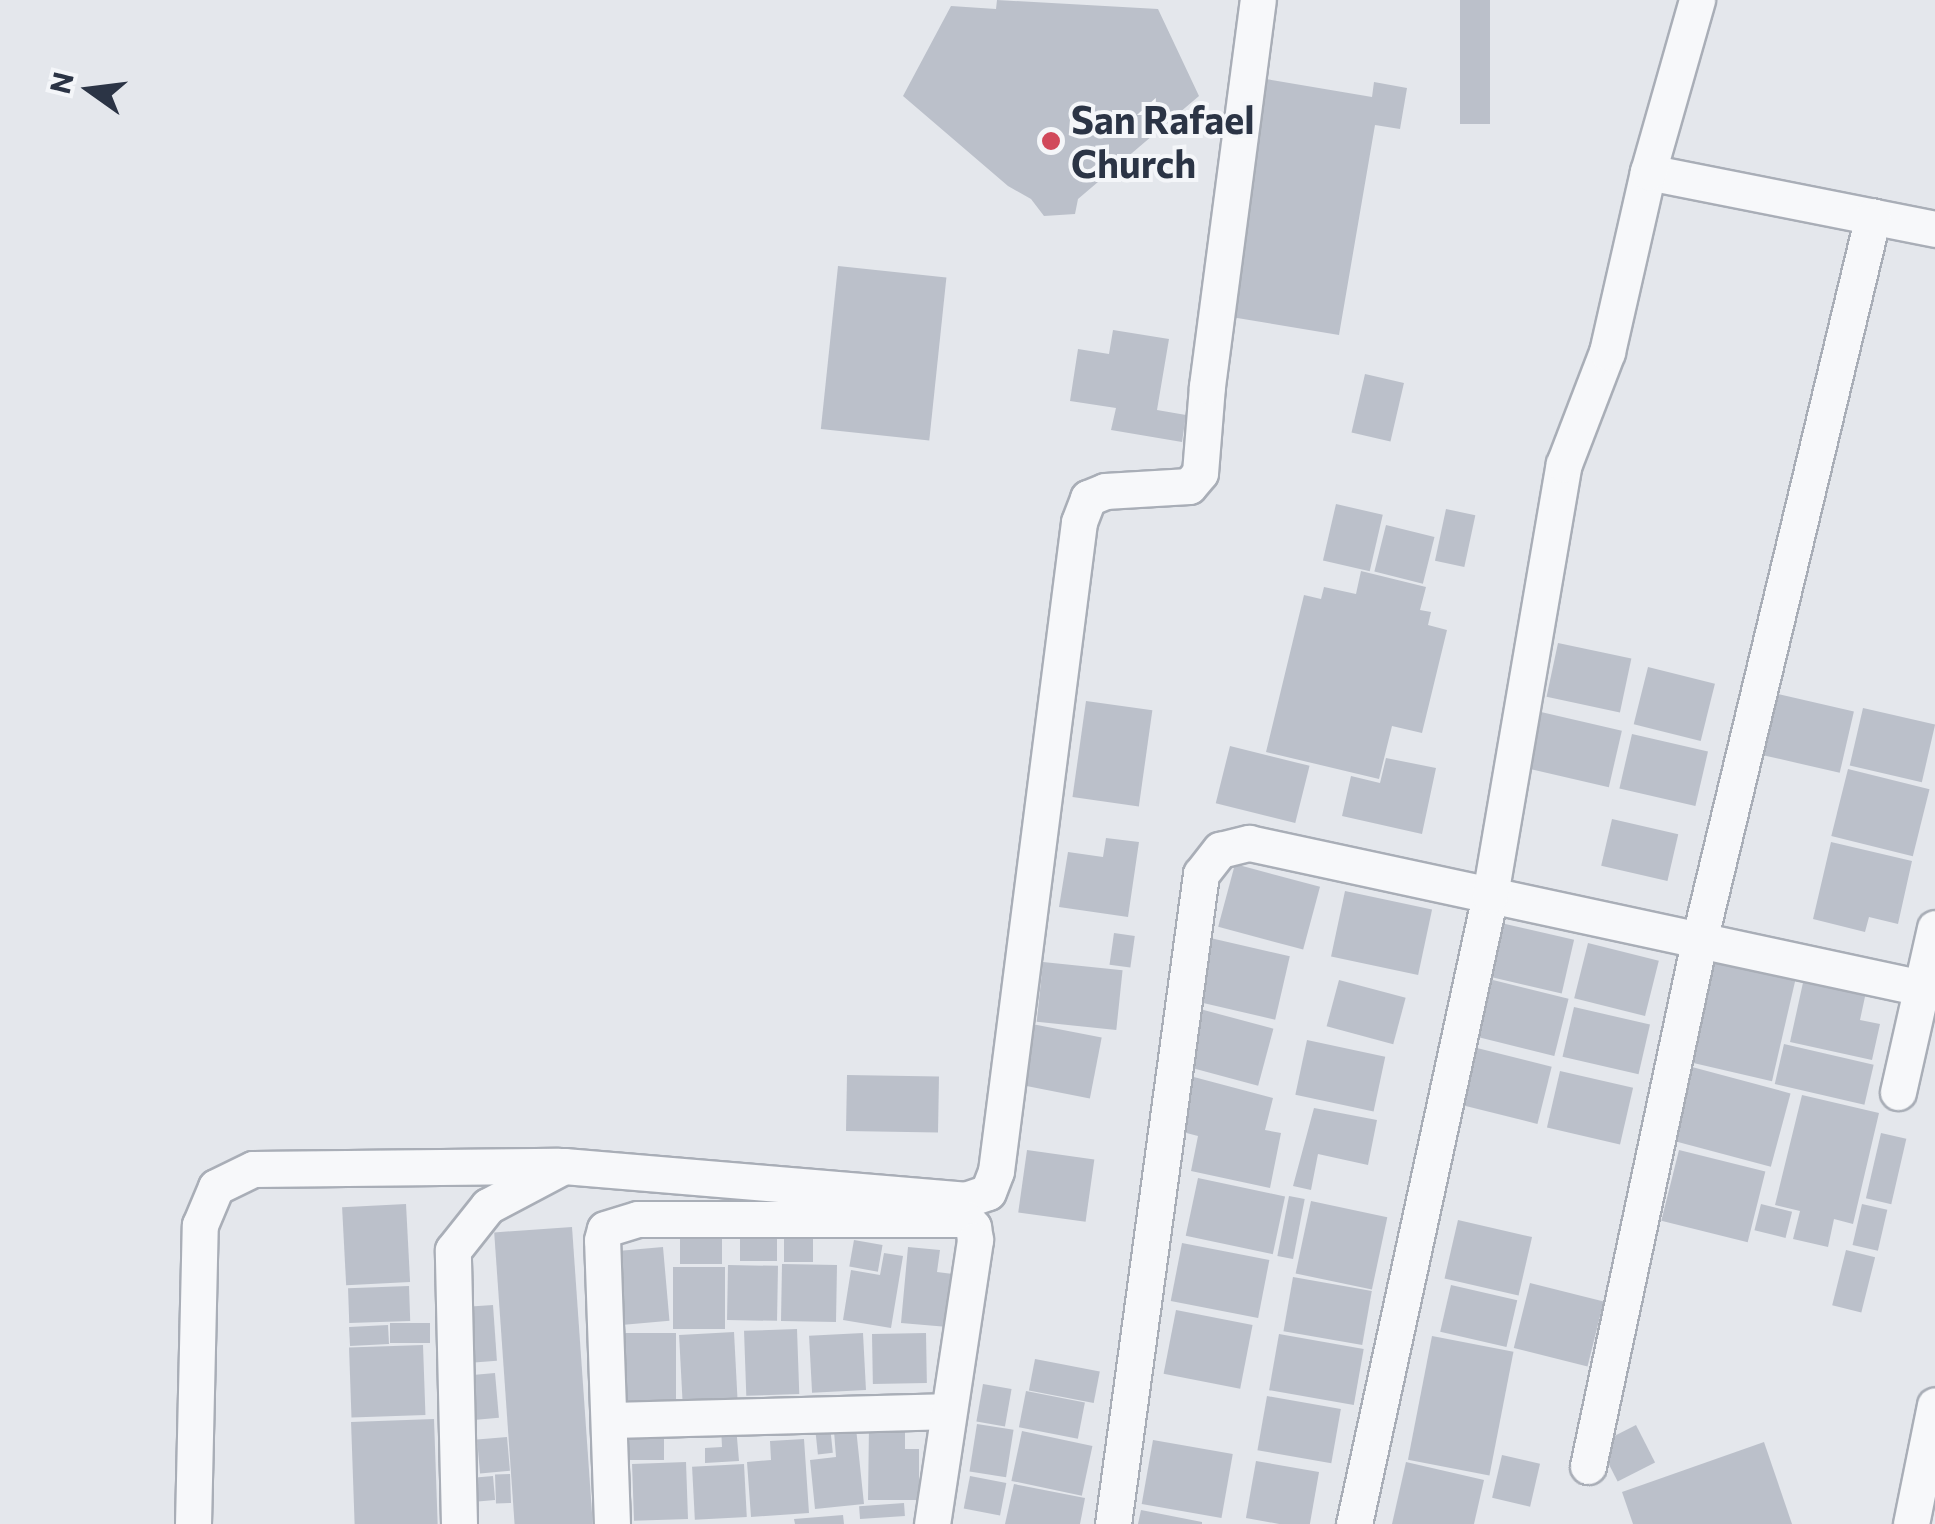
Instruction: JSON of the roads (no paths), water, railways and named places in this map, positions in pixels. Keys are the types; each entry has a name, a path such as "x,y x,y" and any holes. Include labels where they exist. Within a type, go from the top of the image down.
{"street":[{"path":"193,1524 200,1225 216,1187 253,1169 564,1166 966,1200 988,1192 996,1172 1079,522 1088,498 1105,491 1190,486 1200,474 1207,386 1258,0"},
{"path":"1354,1524 1490,894 1564,464 1607,352 1648,172 1697,0"},
{"path":"1648,172 1935,229"},
{"path":"1588,1466 1700,937 1873,216"},
{"path":"1113,1524 1202,874 1220,850 1249,843 1700,937 1922,988"},
{"path":"1898,1092 1935,928"},
{"path":"459,1524 453,1250 488,1206 564,1166"},
{"path":"612,1524 602,1240 605,1228 638,1220 966,1219 975,1240 946,1411 932,1524"},
{"path":"1911,1524 1935,1405"},
{"path":"610,1420 946,1411"}],"place":[{"name":"San Rafael Church","path":"1051,141"}]}
